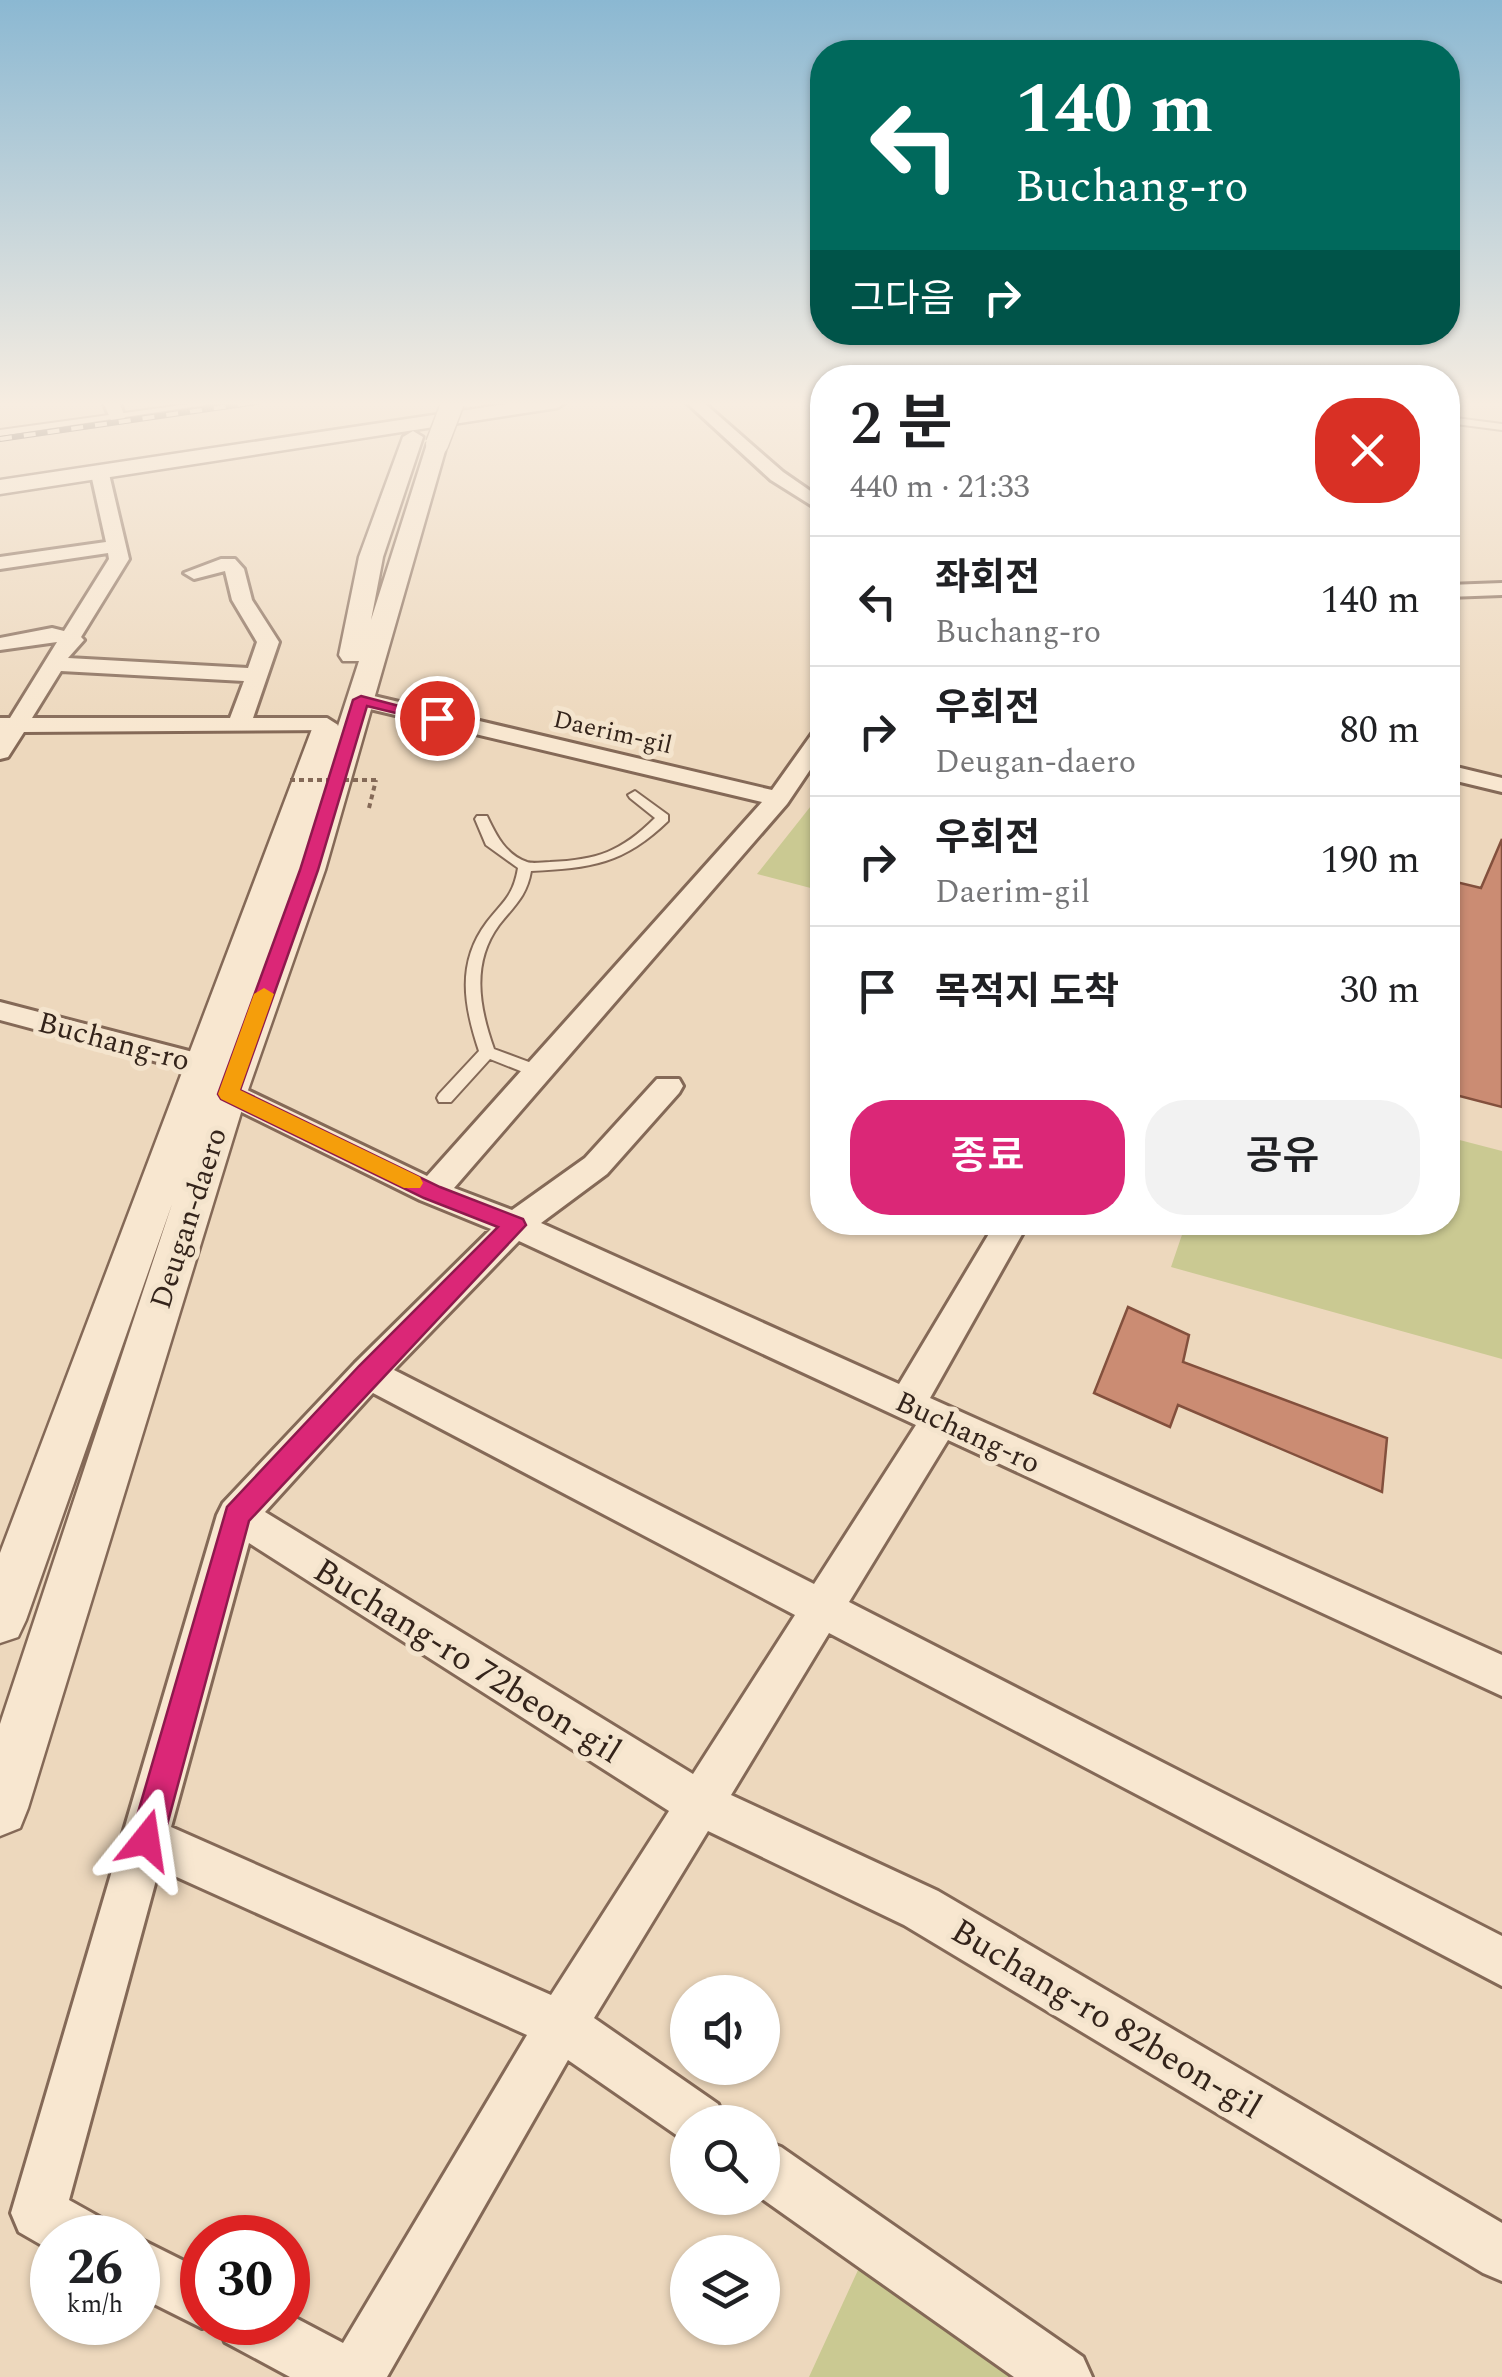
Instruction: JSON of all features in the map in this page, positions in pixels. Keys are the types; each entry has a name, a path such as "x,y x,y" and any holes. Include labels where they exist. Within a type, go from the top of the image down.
{"street":[{"path":"0,752 8,726 71,640 119,558 109,513"},
{"name":"Deugan-daero","path":"0,1620 217,1079 309,870 361,700 363,661 404,513"},
{"path":"363,661 428,553 441,513"},
{"path":"0,563 116,546"},
{"path":"194,573 228,563 234,569 242,600 268,642 239,726"},
{"path":"1460,591 1502,589"},
{"path":"0,644 52,634 71,640"},
{"name":"Deugan-daero","path":"0,1808 327,725 363,661"},
{"path":"54,664 257,675"},
{"name":"Daerim-gil","path":"361,700 778,798"},
{"path":"8,726 327,725"},
{"path":"432,1192 778,798 810,753"},
{"path":"1460,775 1502,785"},
{"name":"Buchang-ro","path":"0,1011 217,1079 432,1192 515,1225 1502,1676"},
{"path":"42,2215 38,2213 237,1515 368,1373 515,1225 596,1166 668,1086"},
{"path":"355,2377 561,2025 821,1611 923,1412 1007,1235"},
{"path":"368,1373 1502,1962"},
{"name":"Buchang-ro 72beon-gil","path":"237,1515 700,1804"},
{"name":"Buchang-ro 82beon-gil","path":"700,1804 922,1908 1502,2254"},
{"path":"146,1840 561,2025 676,2105"},
{"path":"780,2179 1063,2377"},
{"path":"287,2345 348,2377"}],"lane":[{"path":"482,819 491,842 524,867 596,864 638,845 664,818 635,796"},
{"path":"524,867 521,895 491,926 472,962 471,1006 487,1052 538,1072"},
{"path":"446,1098 487,1052"}],"path":[{"path":"290,780 376,780 369,808"}],"shaded area":[{"path":"810,807 810,888 757,874"},
{"path":"1460,1140 1502,1151 1502,1359 1171,1267 1182,1235 1460,1235"},
{"path":"864,2257 1030,2377 809,2377"}],"building":[{"path":"1502,839 1502,1107 1460,1096 1460,883 1481,888"},
{"path":"1128,1307 1189,1335 1183,1362 1387,1438 1382,1492 1178,1405 1170,1427 1094,1393"}],"slow traffic":[{"path":"264,994 228,1094 412,1183"}],"route":[{"path":"146,1840 237,1515 368,1373 515,1225 432,1192 228,1094 309,870 361,700 437,718"}]}
